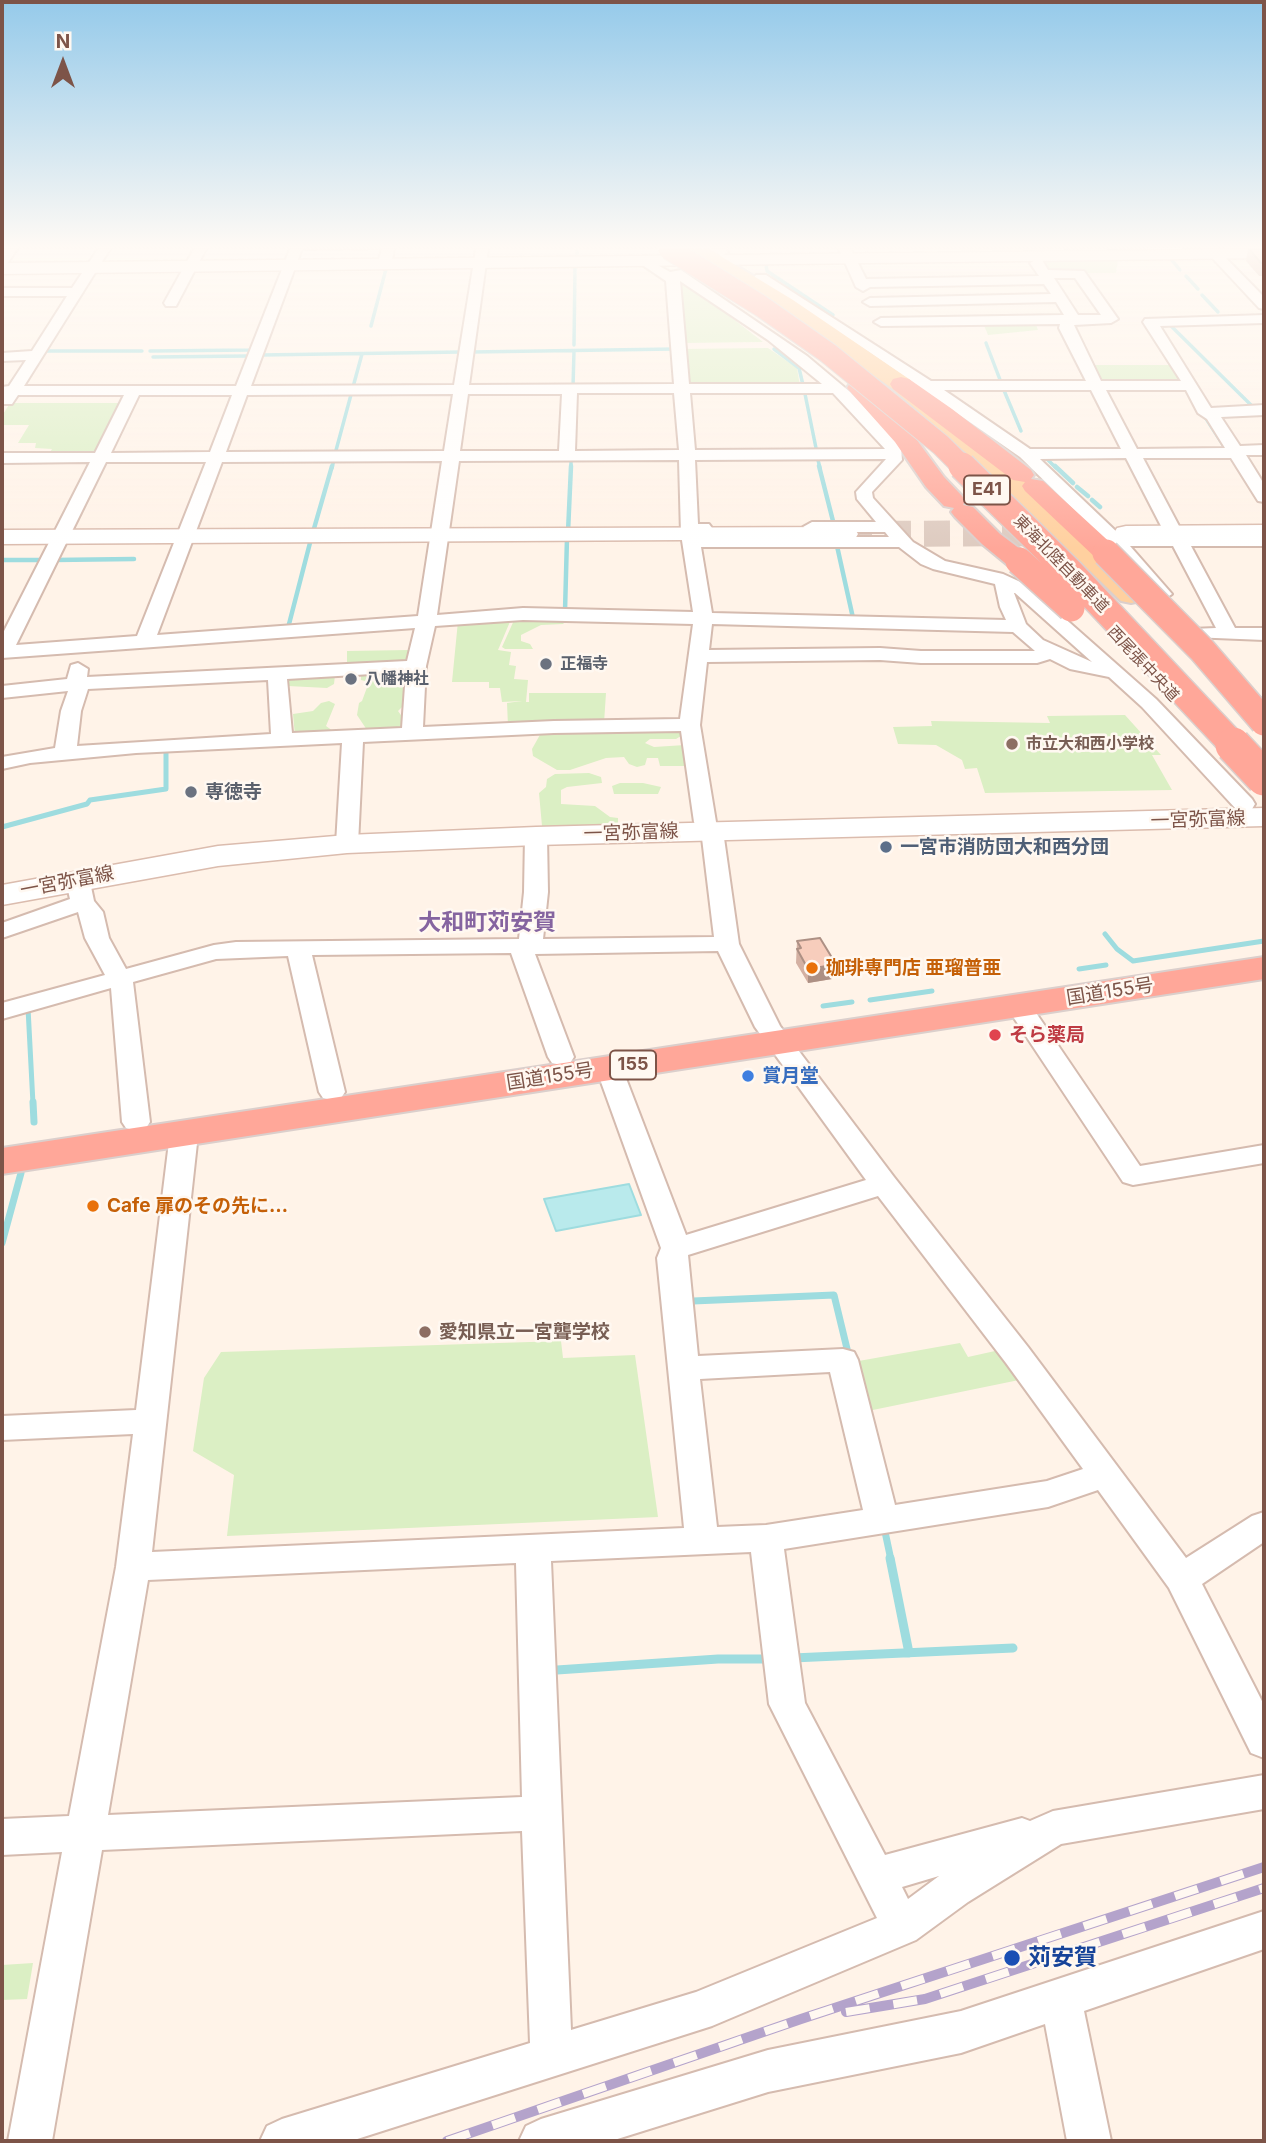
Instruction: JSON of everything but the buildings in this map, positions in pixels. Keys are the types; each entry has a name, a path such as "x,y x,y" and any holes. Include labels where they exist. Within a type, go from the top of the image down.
{"highway":[{"name":"東海北陸自動車道","path":"822,349 941,445 1072,574 1260,796"},
{"name":"東海北陸自動車道","path":"840,349 961,444 1095,573 1264,747"},
{"path":"901,384 1027,472 1113,538 1202,650 1261,718"},
{"path":"848,388 903,437 928,472 991,539 1013,572 1119,655 1260,796"},
{"name":"国道155号","path":"2,1161 609,1068 773,1035 1264,952"},
{"name":"国道155号","path":"2,1142 561,1057 1019,1006 1264,968"}],"main road":[{"name":"西尾張中央道","path":"808,349 848,388 954,471 1080,594 1207,748 1260,796"},
{"name":"西尾張中央道","path":"845,349 901,384 1079,543 1261,718"},
{"path":"1113,538 1264,532"},
{"path":"2,537 846,534"},
{"name":"一宮弥富線","path":"2,895 81,892 218,856 348,844 709,831 1260,796"}],"street":[{"path":"2,409 8,391 41,349"},
{"path":"144,643 258,349"},
{"path":"412,733 416,666 426,621 468,349"},
{"path":"677,349 687,455 690,534 703,618 690,725 705,822 713,838 726,944 773,1035 1017,1355 1182,1578 1264,1742"},
{"path":"870,349 926,386 1027,472 1133,453 1264,450"},
{"path":"884,356 891,349"},
{"path":"1077,349 1229,634"},
{"path":"1167,349 1206,412 1213,416 1263,493"},
{"path":"2,357 36,357"},
{"path":"926,386 1191,386"},
{"path":"567,456 570,388"},
{"path":"8,391 848,388 895,454 894,460 864,492 868,503 903,542 927,560 1013,572 1031,597 1116,673 1207,748"},
{"path":"2,652 134,390"},
{"path":"1206,412 1264,410"},
{"path":"2,458 895,454"},
{"path":"1113,538 1264,526"},
{"path":"690,534 702,528 890,527"},
{"path":"690,534 702,542 903,542"},
{"path":"1174,534 1264,541"},
{"path":"1113,538 1198,633 1261,718"},
{"path":"1013,572 1003,586 1018,626 1048,652 1077,664 1116,673"},
{"path":"2,652 523,614 1018,626"},
{"path":"1198,633 1264,634"},
{"path":"65,754 71,711 79,687 76,684 81,647"},
{"path":"699,656 880,654 921,657 1037,657 1048,652"},
{"path":"2,692 76,684 416,666"},
{"path":"277,673 282,741"},
{"path":"2,764 136,747 412,733 690,725"},
{"path":"348,844 353,736"},
{"path":"536,836 536,892 525,948 561,1057"},
{"path":"2,931 81,892 91,912 97,939 120,979 127,1020 136,1122"},
{"path":"2,1011 214,952 236,949 726,944"},
{"path":"299,950 331,1092"},
{"path":"1019,1006 1133,1176 1264,1154"},
{"path":"609,1068 676,1248 672,1258 702,1540"},
{"path":"30,2141 133,1567 184,1134"},
{"path":"676,1248 884,1184"},
{"path":"685,1367 843,1360 881,1520"},
{"path":"2,1428 152,1421"},
{"path":"133,1567 766,1538 1048,1494 1104,1475"},
{"path":"1182,1578 1264,1525"},
{"path":"766,1538 787,1704 902,1927"},
{"path":"533,1547 540,1813 552,2057"},
{"path":"875,1876 1053,1828 1264,1792"},
{"path":"2,1837 540,1813"},
{"path":"282,2141 697,2012 902,1927 954,1889 1053,1828"},
{"path":"562,2138 768,2071 961,2032 1264,1930"},
{"path":"1061,1998 1089,2141"}],"green space":[{"path":"682,349 769,349 797,368 800,386 686,386"},
{"path":"1091,365 1170,365 1178,379 1097,379"},
{"path":"10,403 124,403 97,456 48,456 52,449 35,448 36,443 18,443 29,425 2,425 2,416"},
{"path":"512,617 498,650 511,652 509,665 516,666 514,679 528,680 526,702 529,702 529,693 606,693 604,723 508,726 507,703 522,701 502,702 500,688 489,688 489,682 452,682 458,621"},
{"path":"515,618 567,620 563,624 541,625 521,635 521,641 530,644 533,649 505,649 502,647"},
{"path":"410,650 408,662 347,667 347,651"},
{"path":"407,671 405,704 398,711 403,718 403,727 367,730 357,715 359,703 369,682 361,680 361,674"},
{"path":"335,675 334,684 327,688 288,686 288,677"},
{"path":"329,701 335,704 326,726 333,731 331,734 295,736 293,714 313,711 321,703"},
{"path":"1125,715 1161,755 1152,755 1172,790 985,793 977,768 965,769 962,760 936,745 898,744 893,727 932,726 931,721 1050,723 1047,716"},
{"path":"679,731 681,736 676,739 650,739 645,743 654,747 685,745 688,764 684,766 660,766 658,758 647,758 645,765 637,767 629,764 624,757 606,758 570,770 557,770 533,756 532,749 541,733"},
{"path":"589,773 601,777 602,783 561,790 561,804 595,806 610,817 618,818 618,826 549,831 542,826 539,793 546,787 547,779 555,774"},
{"path":"620,783 643,783 661,787 658,794 614,794 612,786"},
{"path":"561,1341 563,1358 635,1355 658,1517 227,1536 234,1475 193,1451 204,1378 221,1352"},
{"path":"960,1343 968,1357 995,1351 1019,1380 863,1412 853,1362"},
{"path":"33,1963 27,1999 2,2000 2,1965"}],"water":[{"path":"629,1184 641,1215 556,1231 544,1199"}],"waterway":[{"path":"150,351 251,349"},
{"path":"471,352 674,349"},
{"path":"774,349 799,368 803,385"},
{"path":"988,349 1002,385"},
{"path":"1194,349 1252,406"},
{"path":"41,351 142,351"},
{"path":"573,387 574,351"},
{"path":"261,355 461,352"},
{"path":"353,387 362,354"},
{"path":"153,357 246,356"},
{"path":"1003,388 1021,431"},
{"path":"804,389 817,453"},
{"path":"335,454 352,391"},
{"path":"1205,417 1227,451"},
{"path":"817,456 820,468"},
{"path":"571,457 571,466"},
{"path":"1045,457 1056,468"},
{"path":"332,468 334,459"},
{"path":"313,532 332,466"},
{"path":"568,532 571,466"},
{"path":"819,466 834,525"},
{"path":"1055,466 1073,483"},
{"path":"1077,487 1088,496"},
{"path":"1092,500 1100,507"},
{"path":"565,611 567,538"},
{"path":"288,628 311,539"},
{"path":"837,546 853,618"},
{"path":"54,560 134,559"},
{"path":"2,560 43,560"},
{"path":"2,827 87,804 90,800 166,789 166,751"},
{"path":"1105,934 1117,949 1133,961 1264,941"},
{"path":"1079,969 1106,965"},
{"path":"870,1000 932,991"},
{"path":"823,1006 852,1002"},
{"path":"28,1008 33,1104"},
{"path":"33,1102 34,1122"},
{"path":"2,1243 21,1173"},
{"path":"693,1301 834,1295 849,1357"},
{"path":"884,1527 891,1560"},
{"path":"890,1558 909,1653"},
{"path":"909,1653 1013,1648"},
{"path":"793,1658 909,1653"},
{"path":"557,1670 718,1659 770,1659"}],"tunnel":[{"path":"846,534 1062,533"}],"railway":[{"path":"447,2141 801,2019 1264,1867"},
{"path":"846,2012 925,1999 1264,1888"}],"place":[{"name":"正福寺","path":"546,664"},
{"name":"八幡神社","path":"351,679"},
{"name":"市立大和西小学校","path":"1012,744"},
{"name":"専徳寺","path":"191,792"},
{"name":"一宮市消防団大和西分団","path":"886,847"},
{"name":"珈琲専門店 亜瑠普亜","path":"812,968"},
{"name":"そら薬局","path":"995,1035"},
{"name":"賞月堂","path":"748,1076"},
{"name":"Cafe 扉のその先に…","path":"93,1206"},
{"name":"愛知県立一宮聾学校","path":"425,1332"},
{"name":"苅安賀","path":"1012,1958"}],"district":[{"name":"大和町苅安賀","path":"487,923"}]}
